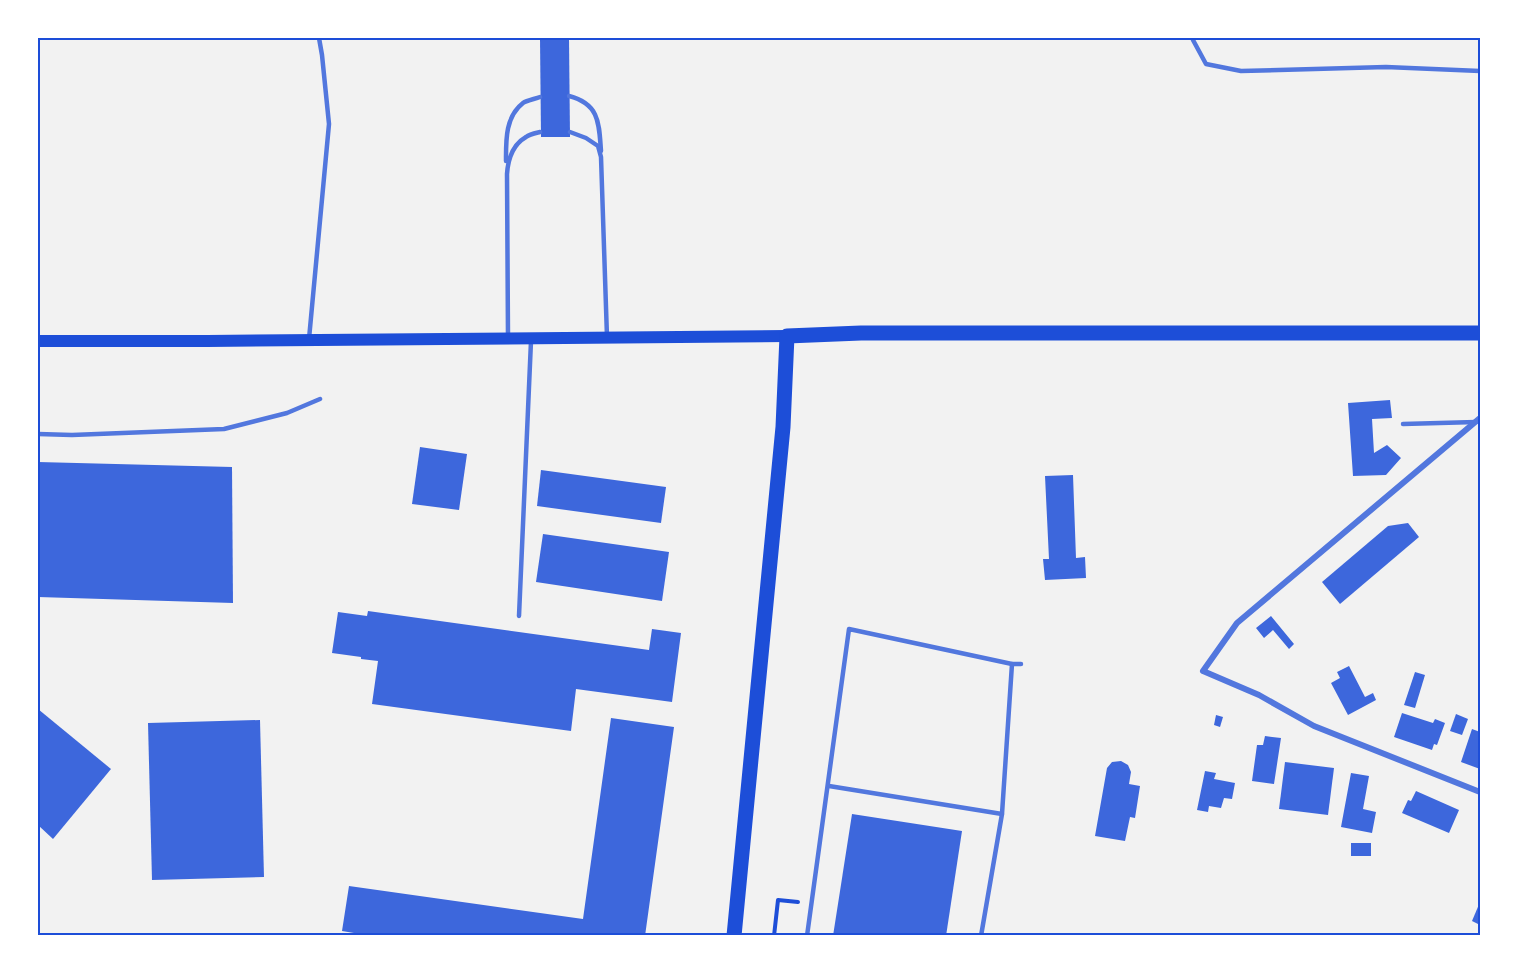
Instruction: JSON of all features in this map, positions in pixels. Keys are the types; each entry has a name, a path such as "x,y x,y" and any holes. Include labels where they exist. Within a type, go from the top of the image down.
{"main road":[{"path":"38,341 787,336 861,333 1480,333"},
{"path":"734,936 779,473 787,336"}],"street":[{"path":"1478,420 1237,623 1203,671 1259,695 1314,726 1480,792"}],"lane":[{"path":"309,340 329,124 319,38"},
{"path":"1193,38 1206,64 1240,71 1386,67 1480,71"},
{"path":"569,96 588,105 597,115 600,130 608,337"},
{"path":"508,338 506,142 513,114 524,102 540,97"},
{"path":"507,174 508,160 513,149 526,136 540,132"},
{"path":"570,132 598,146 602,157"},
{"path":"519,616 531,338"},
{"path":"38,434 72,435 225,429 287,413 320,399"},
{"path":"1403,424 1478,420"},
{"path":"807,936 849,629 1021,664"},
{"path":"981,936 1002,814 1012,664"},
{"path":"829,786 1002,814"}],"path":[{"path":"774,936 778,900 812,904"}],"building":[{"path":"540,38 569,38 570,137 541,137"},
{"path":"1390,400 1392,418 1372,419 1374,453 1387,445 1401,458 1386,475 1353,476 1348,403"},
{"path":"420,447 467,454 459,510 412,504"},
{"path":"38,462 232,467 233,603 38,597"},
{"path":"541,470 666,487 661,523 537,506"},
{"path":"1073,475 1076,558 1085,557 1086,578 1045,580 1043,559 1049,559 1045,476"},
{"path":"1408,523 1419,537 1340,604 1322,582 1388,526"},
{"path":"543,534 669,552 662,601 536,582"},
{"path":"368,611 649,650 652,629 681,633 672,702 576,689 571,731 372,704 378,661 332,653 338,612 367,616"},
{"path":"1271,616 1294,644 1289,649 1273,630 1264,638 1256,628"},
{"path":"1349,666 1365,697 1373,693 1376,700 1348,715 1331,683 1340,678 1337,672"},
{"path":"1415,672 1425,675 1415,708 1404,705"},
{"path":"38,709 111,769 53,839 38,825"},
{"path":"1402,713 1433,723 1435,719 1445,723 1437,745 1434,744 1432,750 1394,737"},
{"path":"1456,714 1468,719 1462,735 1450,731"},
{"path":"1216,715 1223,717 1220,727 1214,725"},
{"path":"611,718 674,727 645,936 372,936 342,931 349,886 583,919"},
{"path":"260,720 264,877 152,880 148,723"},
{"path":"1472,729 1480,732 1480,769 1461,762"},
{"path":"1265,736 1281,738 1274,784 1252,781 1257,745 1263,745"},
{"path":"1121,761 1128,765 1131,772 1129,784 1140,786 1135,818 1130,817 1125,841 1095,836 1107,768 1112,762"},
{"path":"1285,762 1334,768 1328,815 1279,809"},
{"path":"1205,771 1216,773 1214,779 1235,783 1232,799 1224,798 1221,808 1209,806 1208,812 1197,810"},
{"path":"1351,773 1369,776 1363,809 1376,812 1372,833 1341,827"},
{"path":"1416,791 1459,810 1449,833 1402,813 1408,800 1411,801"},
{"path":"852,814 962,831 946,936 833,936"},
{"path":"1351,843 1371,843 1371,856 1351,856"},
{"path":"1480,902 1480,925 1472,921"}]}
